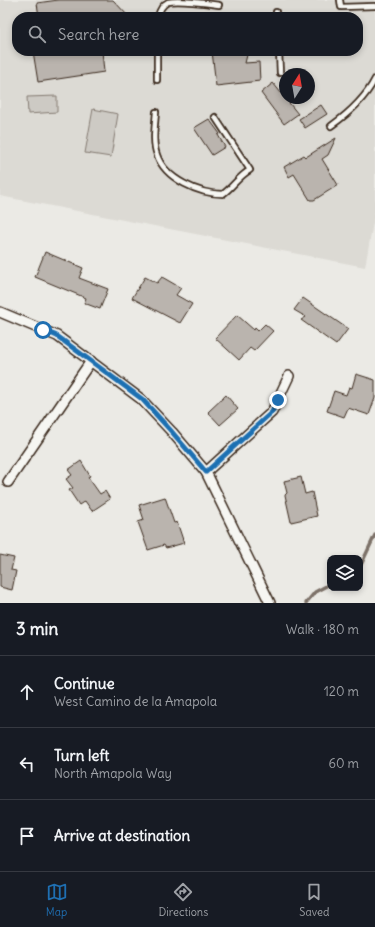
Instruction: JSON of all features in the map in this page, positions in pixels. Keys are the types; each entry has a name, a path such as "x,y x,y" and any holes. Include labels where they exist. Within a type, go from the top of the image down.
{"street":[{"path":"0,312 57,336 142,399 206,472 270,603"},
{"path":"8,482 91,361"},
{"path":"206,472 272,412 289,376"}],"lane":[{"path":"340,0 341,7 375,6"},
{"path":"159,12 160,8 167,2 177,1 218,5"},
{"path":"157,56 157,80"},
{"path":"278,56 280,68"},
{"path":"331,126 351,111 362,99 375,78"},
{"path":"156,112 155,146 157,155 163,166 171,175 184,183 204,191 223,194 230,189 243,174 250,170 215,117"}],"shaded area":[{"path":"0,0 375,0 375,212 365,267 0,196"},
{"path":"57,96 57,112 28,114 27,97"},
{"path":"93,109 118,114 111,157 85,153"}],"building":[{"path":"58,0 113,0 124,12 38,12 37,3"},
{"path":"34,56 102,56 104,72 38,82"},
{"path":"213,56 247,56 245,63 259,62 260,81 216,86"},
{"path":"273,83 279,90 279,104 290,104 298,114 284,124 261,93"},
{"path":"321,105 327,114 305,128 299,119"},
{"path":"209,119 220,134 218,135 225,147 212,155 194,128"},
{"path":"336,138 328,155 322,159 338,185 314,200 310,200 294,174 289,177 284,167 304,155 306,157"},
{"path":"45,252 83,268 79,278 108,289 100,309 84,303 86,298 35,277"},
{"path":"145,277 157,283 162,277 181,288 176,295 192,304 180,323 132,298"},
{"path":"303,298 348,329 336,345 301,320 306,317 294,310"},
{"path":"237,315 254,330 255,328 258,331 265,324 273,331 254,351 250,348 239,360 215,338"},
{"path":"356,374 375,380 375,398 369,415 348,408 344,417 327,411 334,391 346,395 349,387 352,388"},
{"path":"226,395 238,409 220,425 208,412"},
{"path":"81,461 90,476 88,477 100,494 105,491 110,499 92,511 85,501 79,505 69,490 73,488 66,479 72,475 68,470"},
{"path":"301,477 305,494 312,492 317,516 291,522 285,495 287,493 284,481"},
{"path":"165,497 174,523 177,522 184,543 166,548 164,545 148,550 138,522 144,520 139,505"},
{"path":"0,555 14,558 11,570 16,571 12,590 0,587"}],"waterway":[{"path":"363,561 375,535"},
{"path":"306,603 315,592 327,586"}],"route":[{"path":"43,330 57,336 142,399 206,472 272,412 278,400"}]}
